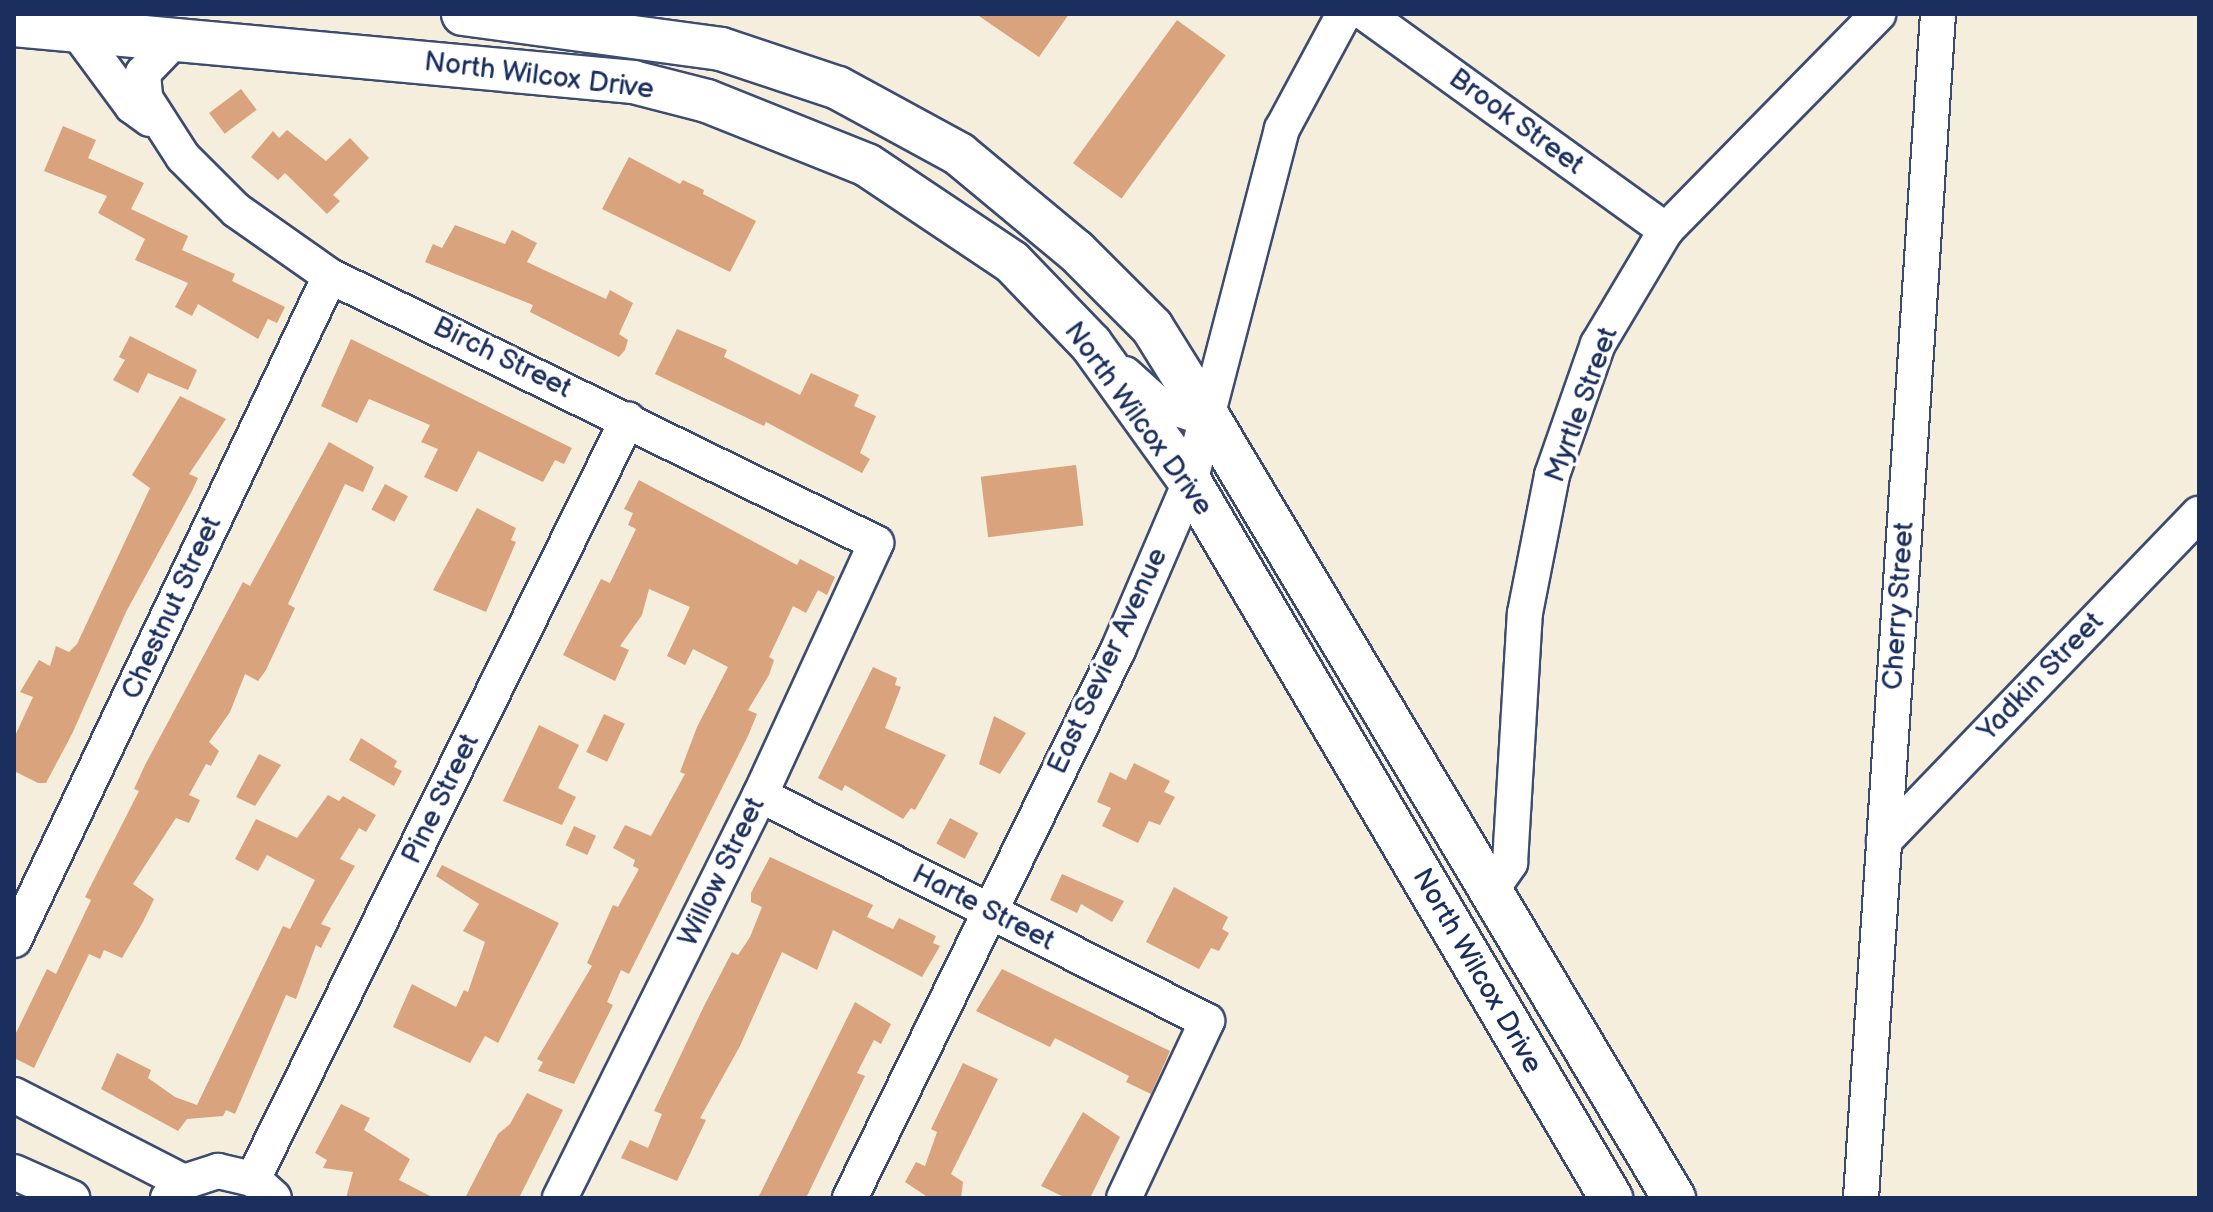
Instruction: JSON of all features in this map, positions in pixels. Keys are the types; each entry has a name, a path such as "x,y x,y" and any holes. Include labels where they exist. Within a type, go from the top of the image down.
{"main road":[{"path":"420,61 442,14"},
{"name":"North Wilcox Drive","path":"463,14 721,49 821,82 959,154 1076,251 1152,327 1492,889 1674,1198"},
{"name":"North Wilcox Drive","path":"19,29 420,61 633,82 707,101 867,165 999,253 1091,344 1190,482 1611,1198"},
{"path":"793,136 821,82"},
{"path":"1445,915 1492,889"}],"street":[{"name":"East Sevier Avenue","path":"850,1198 992,913 1079,720 1118,650 1190,482 1210,420 1282,129 1344,14"},
{"name":"Brook Street","path":"1366,14 1666,230"},
{"name":"Myrtle Street","path":"1492,889 1510,863 1525,613 1552,475 1598,344 1666,230 1878,14"},
{"name":"Cherry Street","path":"1861,1198 1938,14"},
{"name":"Birch Street","path":"78,33 132,106 160,127"},
{"name":"Birch Street","path":"174,41 143,73 145,98 160,127 204,181 236,210 330,276 628,419 876,543"},
{"name":"Chestnut Street","path":"14,940 330,276"},
{"path":"1091,344 1156,402 1210,420"},
{"name":"Pine Street","path":"264,1188 628,419"},
{"path":"1190,482 1239,500 1282,539"},
{"name":"Yadkin Street","path":"1884,841 2199,514"},
{"name":"Willow Street","path":"560,1198 760,795 876,543"},
{"name":"Harte Street","path":"760,795 1207,1021 1124,1198"},
{"path":"14,1095 176,1190 218,1171 264,1188"},
{"path":"14,1172 72,1198"}],"building":[{"path":"976,14 1069,14 1039,57"},
{"path":"1177,20 1226,55 1122,198 1073,163"},
{"path":"241,89 257,110 225,134 209,113"},
{"path":"63,126 96,140 88,158 144,183 131,209 188,236 182,250 235,274 232,281 285,307 277,323 268,319 258,339 198,304 192,316 175,307 188,283 135,260 145,239 98,213 107,196 44,171"},
{"path":"287,130 326,161 350,138 369,158 333,195 340,201 327,214 285,173 278,180 251,157 273,131 279,138"},
{"path":"629,157 680,184 683,180 704,190 703,194 756,221 730,272 602,209"},
{"path":"455,225 505,244 512,230 537,243 527,262 606,299 610,290 633,303 619,334 628,340 625,350 619,357 530,312 533,305 425,262 433,244 442,248"},
{"path":"677,329 727,350 724,357 800,395 811,373 859,395 854,406 876,416 860,453 870,459 862,473 766,422 764,426 655,374"},
{"path":"130,336 197,370 188,390 148,373 138,393 113,380 125,360 119,357"},
{"path":"351,339 572,448 564,464 555,460 543,482 478,451 457,492 424,477 438,449 421,442 430,425 369,399 357,423 321,406"},
{"path":"180,396 226,419 189,474 198,478 126,612 72,734 46,783 38,783 14,771 14,738 33,697 20,692 39,660 50,666 56,646 69,652 77,644 150,488 132,475"},
{"path":"329,442 374,467 363,492 345,484 288,604 295,608 266,670 258,681 245,674 230,712 209,742 219,751 211,766 206,764 189,795 200,800 189,823 176,818 133,884 154,899 143,922 122,958 104,950 100,959 89,954 34,1068 14,1058 14,1037 47,969 56,974 91,900 85,897 139,791 134,789 145,765 243,582 250,586"},
{"path":"1076,465 1083,526 988,537 981,477"},
{"path":"639,480 797,565 800,559 835,577 827,595 818,590 806,613 793,606 769,657 774,660 769,675 748,710 757,714 748,736 629,974 621,970 607,1002 613,1005 574,1084 538,1071 543,1062 537,1059 592,966 587,963 613,905 618,907 639,869 633,866 635,860 613,848 625,825 651,836 685,774 680,772 697,727 728,667 693,649 685,665 667,656 690,607 649,589 642,615 620,646 629,650 615,681 563,655 601,579 610,583 636,529 628,525 633,513 624,509"},
{"path":"385,484 408,496 394,522 371,510"},
{"path":"477,508 516,528 511,540 516,542 486,612 433,590"},
{"path":"873,667 897,678 895,685 901,687 885,728 946,755 915,810 911,808 903,819 845,785 842,791 818,778"},
{"path":"604,714 625,724 607,762 586,752"},
{"path":"994,716 1026,733 1000,774 979,764"},
{"path":"539,725 579,745 558,788 576,797 562,825 503,801"},
{"path":"361,738 397,761 394,767 402,771 394,786 349,760"},
{"path":"259,754 281,765 255,806 236,797"},
{"path":"1134,763 1170,781 1164,792 1175,797 1160,825 1149,821 1138,843 1102,826 1111,808 1097,802 1110,772 1126,780"},
{"path":"328,795 339,801 343,796 376,815 366,832 359,828 340,859 355,866 321,924 331,928 321,948 316,945 296,999 286,995 235,1114 226,1110 223,1116 187,1119 178,1131 101,1089 117,1053 151,1070 148,1078 175,1097 197,1105 283,926 290,929 315,880 267,855 258,871 235,859 256,819 297,838"},
{"path":"950,818 978,833 965,859 936,844"},
{"path":"574,826 596,836 587,855 565,845"},
{"path":"770,857 873,905 867,917 893,929 899,918 936,936 933,943 940,946 922,977 833,930 817,970 782,952 740,1046 700,1118 706,1120 677,1181 621,1158 630,1140 648,1148 662,1114 654,1111 704,1006 732,952 738,955 750,937 762,907 751,902 751,893"},
{"path":"442,865 559,923 498,1043 485,1036 470,1063 393,1027 412,984 456,1007 464,990 468,992 485,942 463,931 479,904 436,876"},
{"path":"1062,874 1124,901 1112,922 1081,904 1077,913 1050,900"},
{"path":"1174,887 1228,917 1222,929 1229,933 1219,951 1211,948 1199,969 1146,942"},
{"path":"1002,969 1170,1051 1151,1094 1126,1082 1129,1076 1055,1038 1050,1047 976,1011"},
{"path":"855,1002 891,1024 881,1044 874,1040 857,1073 865,1076 806,1198 758,1198"},
{"path":"963,1063 998,1079 951,1174 963,1182 961,1198 929,1198 905,1182 916,1162 925,1166 937,1132 931,1129"},
{"path":"527,1093 563,1110 519,1198 465,1198 498,1134 510,1124"},
{"path":"341,1104 370,1118 364,1130 410,1159 399,1180 434,1198 346,1198 353,1172 323,1168 327,1160 315,1153"},
{"path":"1083,1112 1120,1137 1090,1198 1066,1198 1041,1186"}]}
